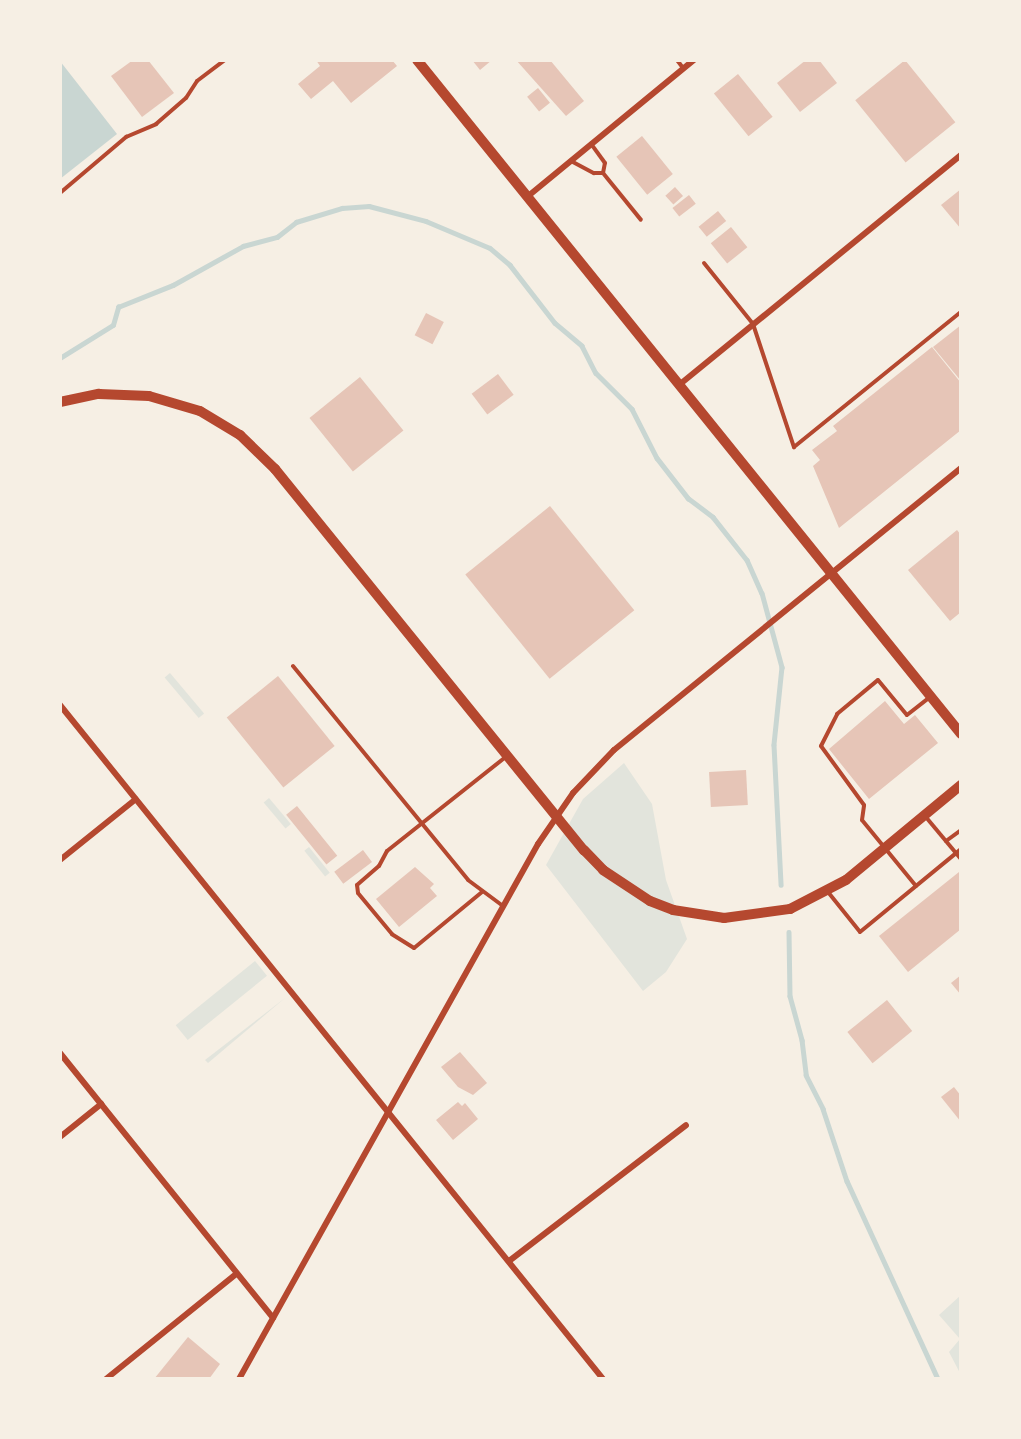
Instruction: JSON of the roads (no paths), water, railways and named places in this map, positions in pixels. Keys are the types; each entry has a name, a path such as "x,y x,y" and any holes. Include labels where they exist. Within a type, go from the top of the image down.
{"main road":[{"path":"417,60 961,734"},
{"path":"60,402 99,394 149,396 200,411 240,435 275,470 556,816 603,870 650,901 673,910 746,918 790,909 828,892 961,785"}],"street":[{"path":"527,197 694,60"},
{"path":"678,385 961,155"},
{"path":"238,1379 503,906 556,816 592,771 614,750 961,468"},
{"path":"60,705 603,1379"},
{"path":"60,860 136,799"},
{"path":"60,1053 273,1318"},
{"path":"60,1137 101,1104"},
{"path":"509,1261 686,1125"},
{"path":"106,1379 236,1274"}],"lane":[{"path":"60,193 126,137 156,124 186,98 197,81 225,60"},
{"path":"677,60 684,69"},
{"path":"591,144 605,163 603,172"},
{"path":"571,161 594,173 603,172"},
{"path":"603,172 641,220"},
{"path":"704,263 753,324 794,447 961,312"},
{"path":"293,666 422,824 482,892 503,906"},
{"path":"916,886 862,820 864,805 821,746 837,714 878,680 907,715 931,697"},
{"path":"482,892 414,948 392,934 358,893 357,885 379,866 387,852 507,755"},
{"path":"925,815 961,859"},
{"path":"946,841 961,830"},
{"path":"828,892 860,932 961,849"}],"waterway":[{"path":"60,358 113,325 118,307 173,285 243,246 277,237 296,222 342,208 369,206 426,221 490,248 510,265 555,323 582,346 596,373 632,409 657,458 688,498 713,517 747,560 762,593 782,667 774,745 781,885"},
{"path":"789,932 790,996 802,1040 806,1075 823,1109 847,1181 938,1379"}]}
